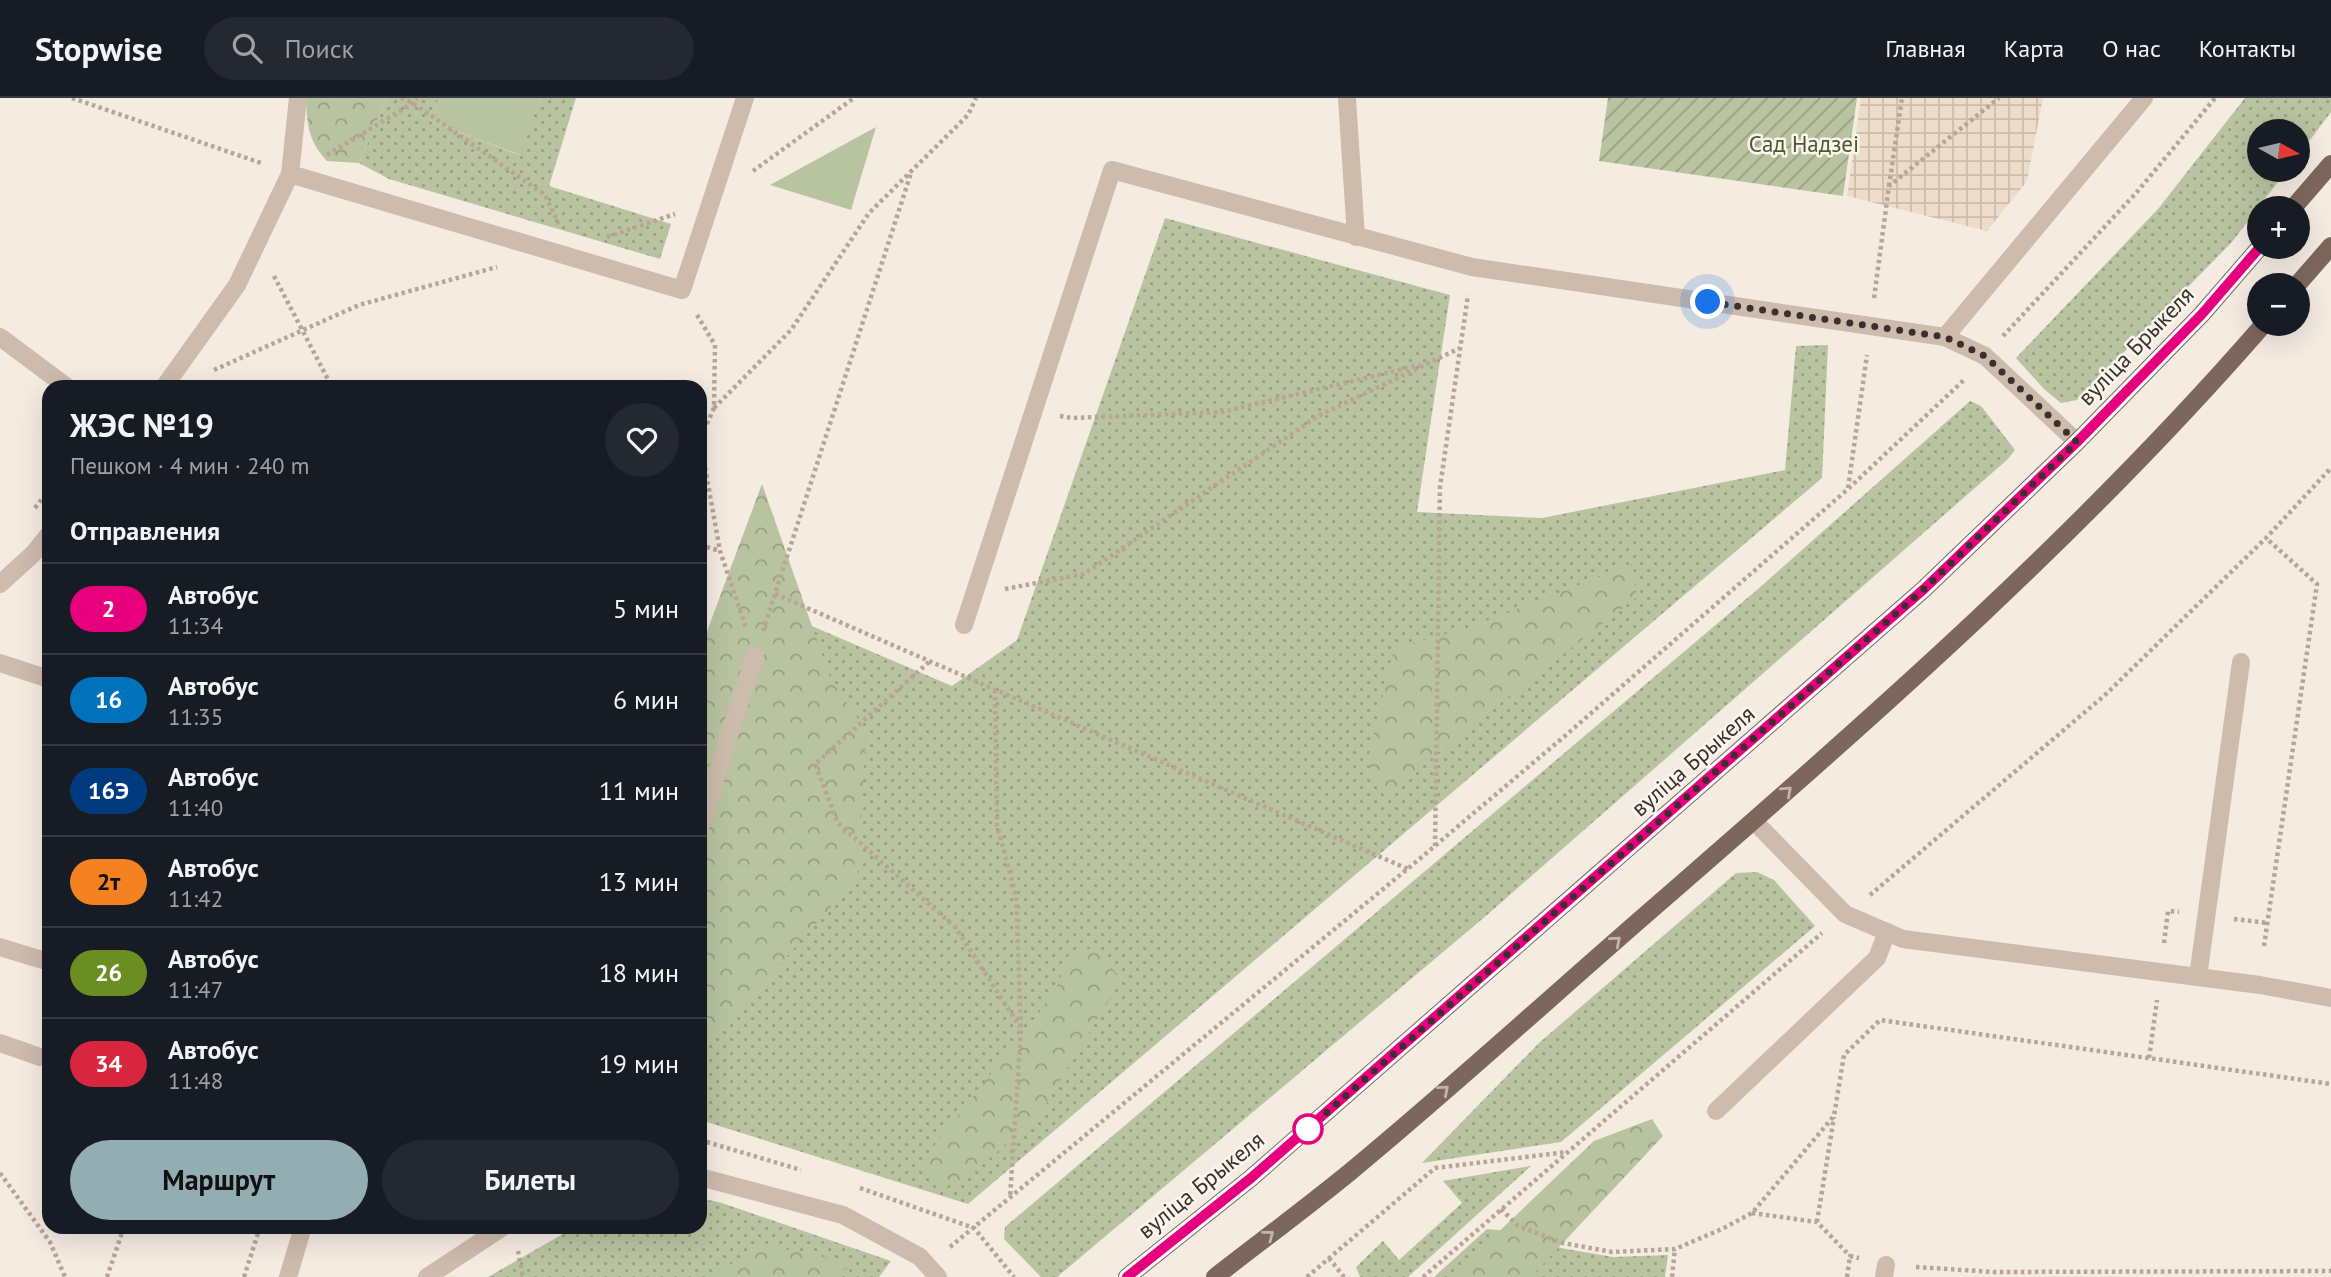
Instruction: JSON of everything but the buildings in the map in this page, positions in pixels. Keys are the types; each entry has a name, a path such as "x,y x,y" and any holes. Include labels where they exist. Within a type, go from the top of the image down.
{"main road":[{"path":"2303,196 2331,164"},
{"path":"2307,273 2331,246"},
{"name":"вуліца Брыкеля","path":"1127,1277 1251,1178 1725,766 1924,589 2077,442 2202,314 2250,259"},
{"path":"1216,1277 1350,1172 1754,821 2031,569 2204,393 2254,336"}],"lane":[{"path":"169,380 237,285 290,174 298,98"},
{"path":"290,174 682,290 745,98"},
{"path":"1347,98 1356,237"},
{"path":"1945,337 2144,98"},
{"path":"964,625 1112,170 1472,267 1945,337 1985,356 2077,442"},
{"path":"0,337 58,380"},
{"path":"0,584 42,543"},
{"path":"707,805 755,655"},
{"path":"2198,977 2241,662"},
{"path":"0,663 42,677"},
{"path":"1754,821 1845,914 1903,939 2260,985 2331,998"},
{"path":"1716,1111 1877,958 1887,932"},
{"path":"0,947 42,960"},
{"path":"0,1043 40,1057"},
{"path":"707,1179 843,1215 920,1257 933,1270"},
{"path":"288,1277 301,1234"},
{"path":"426,1277 492,1234"}],"path":[{"path":"72,98 264,164 260,175"},
{"path":"401,98 415,100 545,195 561,227"},
{"path":"749,174 854,98"},
{"path":"707,424 714,408 791,330 869,213 968,115 976,98"},
{"path":"1848,489 1902,98"},
{"path":"1889,186 1999,98"},
{"path":"933,1270 974,1228 1408,869 1848,489 1955,391 2137,192 2215,98"},
{"path":"290,174 316,162 415,100"},
{"path":"755,655 912,170"},
{"path":"553,251 586,244 683,212"},
{"path":"257,244 329,380"},
{"path":"202,376 359,305 501,265"},
{"path":"1435,846 1440,487 1472,267"},
{"path":"682,290 715,345 714,408"},
{"path":"975,595 1084,574 1318,416 1461,348"},
{"path":"1033,413 1072,418 1222,412 1431,362"},
{"path":"1866,897 2105,695 2266,538 2331,468"},
{"path":"707,478 720,551 755,655"},
{"path":"2264,946 2316,584 2266,538"},
{"path":"707,547 720,551"},
{"path":"775,594 1408,869"},
{"path":"929,662 815,764 838,823 957,928 1021,1029"},
{"path":"995,690 997,825 1016,896 1021,1029 1010,1199"},
{"path":"2163,951 2168,911 2187,913"},
{"path":"2225,918 2268,923"},
{"path":"1423,1277 1825,930"},
{"path":"2149,1058 2157,996"},
{"path":"1817,1222 1844,1055 1880,1020 2331,1084"},
{"path":"1502,1209 1518,1226 1563,1243 1612,1252 1675,1249 1752,1213 1834,1116"},
{"path":"1307,1277 1435,1168 1567,1152"},
{"path":"0,1173 42,1231"},
{"path":"1752,1213 1817,1222 1850,1256 1885,1271 2277,1274 2331,1271"},
{"path":"974,1228 1014,1277"},
{"path":"44,1234 65,1277"},
{"path":"107,1277 122,1234"},
{"path":"244,1277 258,1234"},
{"path":"1672,1277 1675,1249"},
{"path":"1847,1277 1850,1256"},
{"path":"1329,1258 1344,1277"}],"green space":[{"path":"306,98 387,98 359,163 327,161 321,154 310,132"},
{"path":"387,98 439,98 430,121 519,155 540,98 576,98 549,186 671,224 660,259 389,179 359,163"},
{"path":"439,98 540,98 520,155 430,121"},
{"name":"Сад Надзеі","path":"1608,98 1857,98 1843,196 1599,161"},
{"path":"2245,98 2331,98 2331,112 2310,140 2310,119 2247,119 2247,182 2278,182 2267,196 2247,196 2247,222 2232,242 2077,400 2061,403 2044,389 2016,358 2158,209"},
{"path":"876,127 851,210 770,185"},
{"path":"1165,218 1450,295 1417,512 1542,518 1785,470 1796,346 1828,345 1822,478 968,1204 707,1122 707,870 793,618 952,686 1017,640"},
{"path":"1970,401 1981,406 2015,450 2008,459 1487,915 1057,1277 1041,1277 1004,1239 1005,1227 1758,589"},
{"path":"762,484 831,680 866,730 858,876 707,1047 707,631"},
{"path":"1633,564 1637,597 1462,733 1385,797 1367,763 1394,648 1468,628"},
{"path":"1757,872 1774,880 1815,926 1561,1142 1422,1163 1539,1043 1736,873"},
{"path":"1097,947 1121,980 1040,1114 971,1175 943,1188 918,1166 1054,994 1069,954"},
{"path":"1652,1119 1663,1136 1531,1277 1451,1277 1594,1141"},
{"path":"1531,1166 1408,1277 1360,1277 1356,1267 1383,1241 1399,1260 1462,1203 1443,1181"},
{"path":"707,1200 891,1261 879,1277 488,1277 563,1234 707,1234"},
{"path":"1487,1229 1517,1232 1561,1248 1613,1257 1668,1255 1665,1277 1434,1277"},
{"path":"758,1244 855,1263 835,1277 714,1277"}],"shaded area":[{"path":"1861,98 2043,98 2027,181 1987,231 1847,196"}],"bus line":[{"name":"2","path":"1127,1277 1251,1178 1725,766 1924,589 2077,442 2202,314 2250,259"}],"route":[{"path":"1308,1129 1924,589 2077,442 1985,356 1945,337 1708,302"}]}
